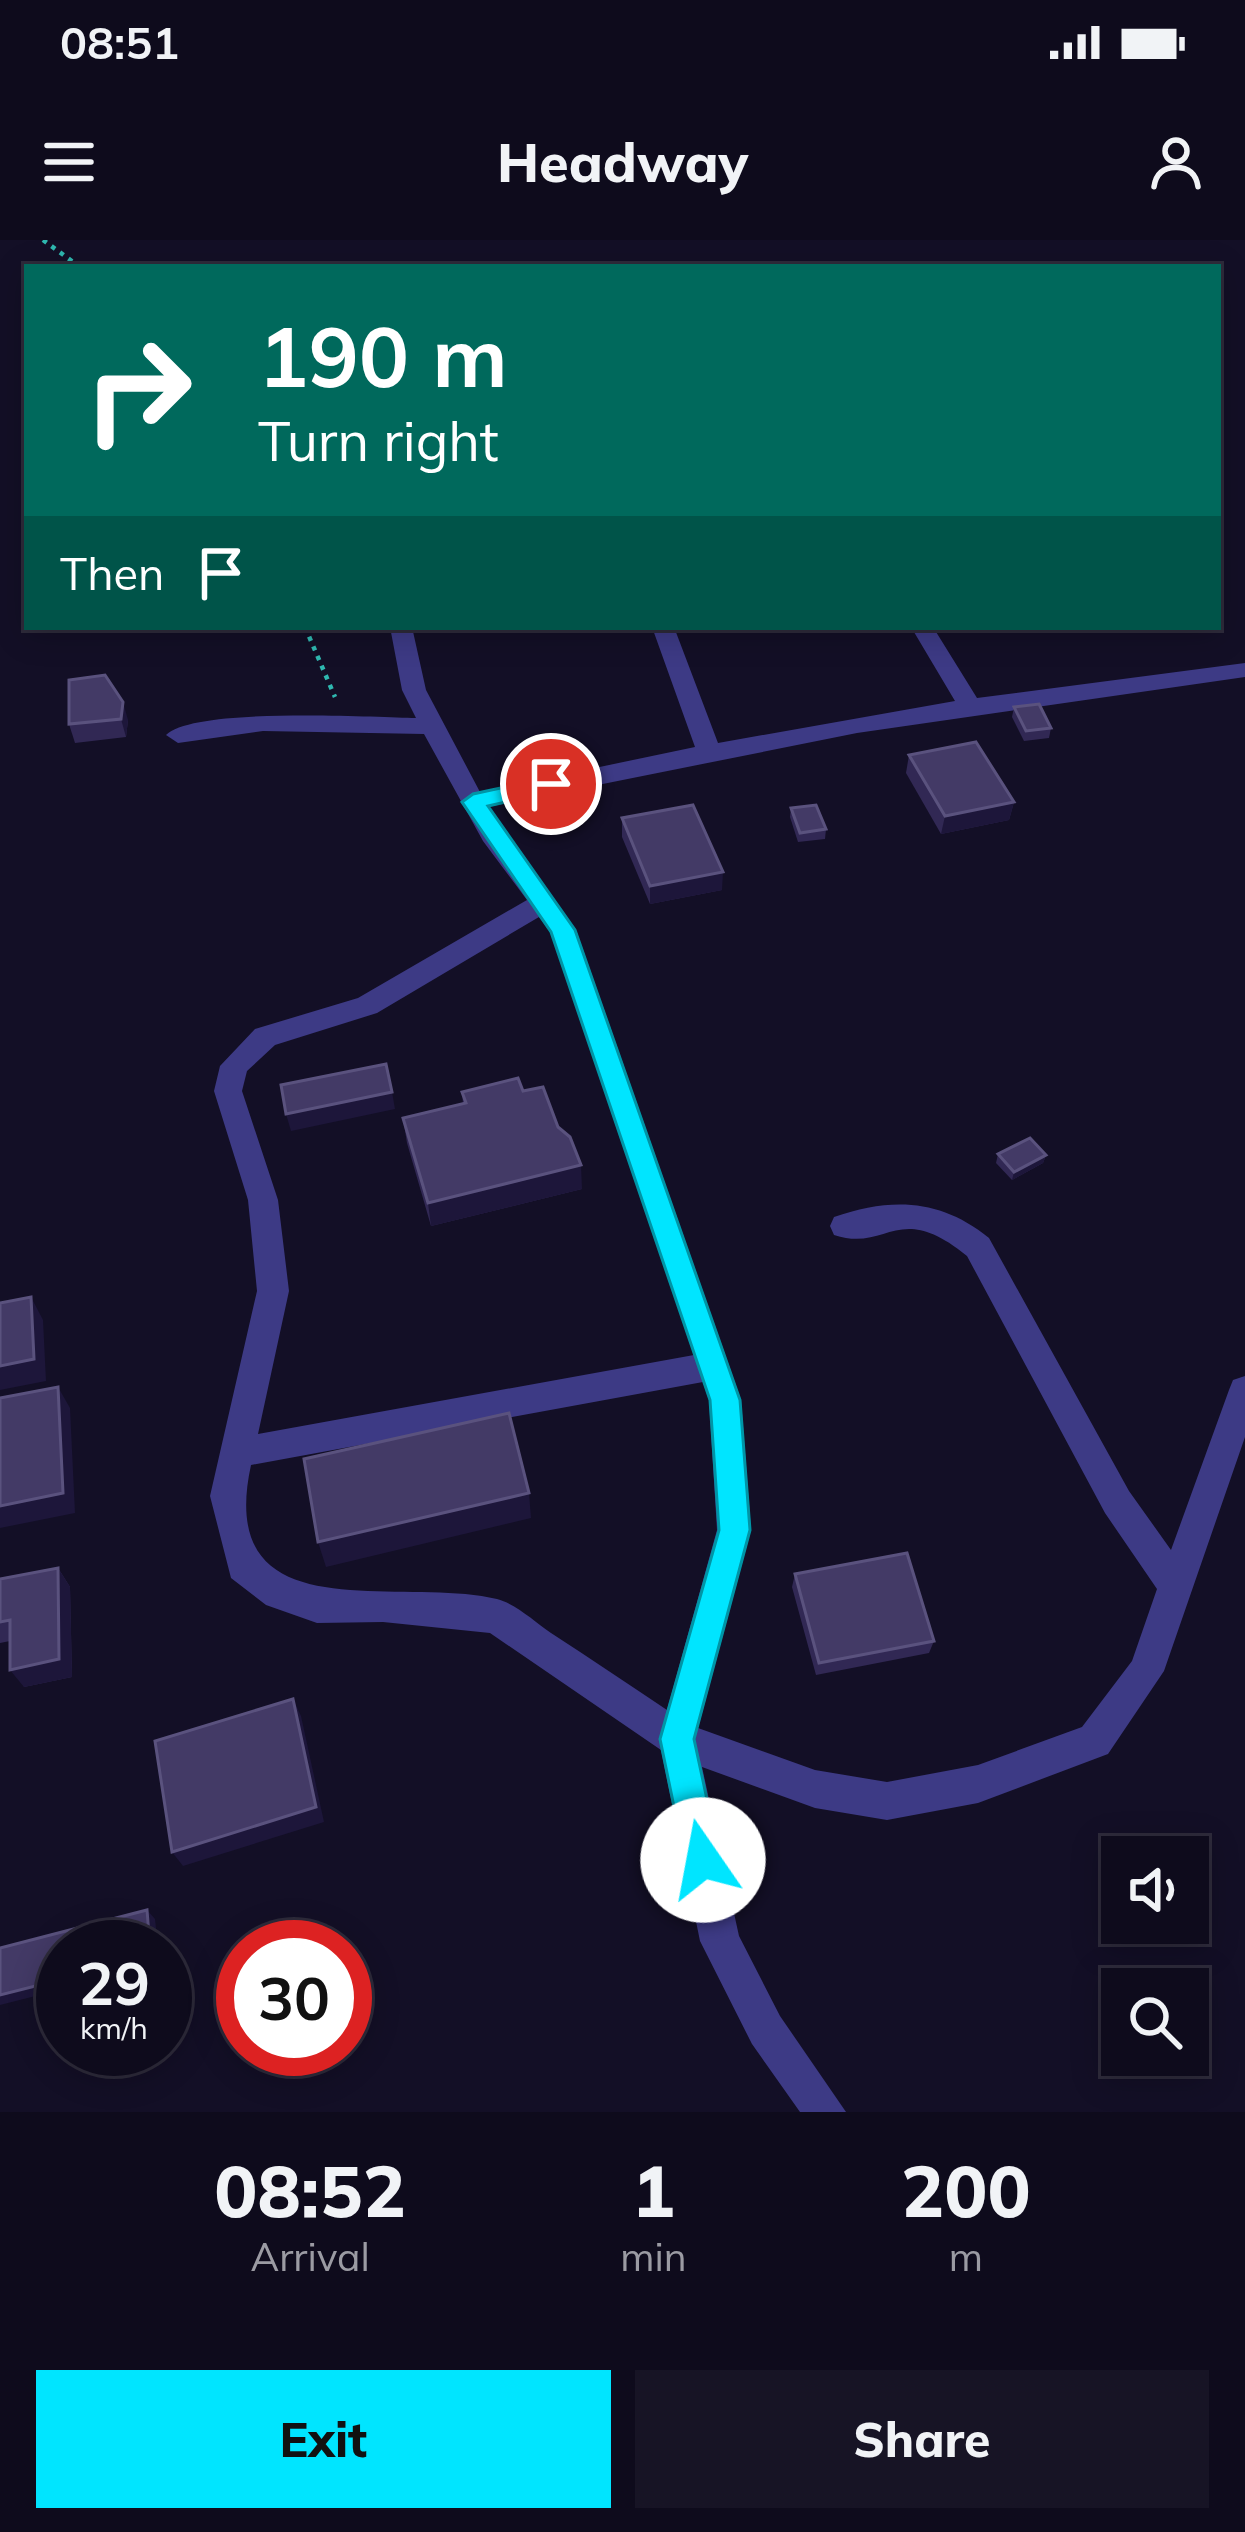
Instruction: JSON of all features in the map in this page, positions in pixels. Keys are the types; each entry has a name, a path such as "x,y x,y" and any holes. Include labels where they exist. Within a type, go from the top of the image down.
{"street":[{"path":"401,630 414,690 473,802 563,930 725,1400 734,1530 677,1739 719,1941 766,2030 825,2112"},
{"path":"664,630 708,750"},
{"path":"924,630 969,705"},
{"path":"473,802 708,750 969,705 1245,670"},
{"path":"178,735 263,723 432,725"},
{"path":"543,903 367,1006 265,1037 234,1066 229,1091 263,1200 273,1291 227,1496 243,1566 278,1593 317,1606 383,1605 496,1616 677,1739 815,1789 886,1801 978,1784 1095,1742 1146,1671 1245,1390"},
{"path":"845,1226 923,1214 947,1219 978,1247 1117,1502 1176,1587"},
{"path":"235,1453 714,1366"}],"path":[{"path":"44,240 76,264"},
{"path":"306,630 346,722"}],"building":[{"path":"105,675 123,702 121,719 69,724 69,680"},
{"path":"1039,704 1051,728 1026,731 1014,707"},
{"path":"976,742 1014,802 945,816 909,755"},
{"path":"693,805 723,872 650,886 622,818"},
{"path":"816,805 826,829 800,833 791,808"},
{"path":"386,1064 392,1092 286,1114 281,1085"},
{"path":"518,1078 523,1091 543,1087 558,1127 570,1137 581,1165 428,1203 403,1118 466,1103 462,1092"},
{"path":"1030,1138 1046,1155 1014,1172 998,1154"},
{"path":"31,1297 34,1359 0,1366 0,1303"},
{"path":"58,1387 63,1493 0,1506 0,1398"},
{"path":"509,1413 529,1493 318,1542 304,1459"},
{"path":"907,1553 934,1641 819,1663 795,1574"},
{"path":"58,1568 59,1659 10,1670 10,1620 0,1622 0,1579"},
{"path":"293,1699 316,1807 172,1852 155,1741"},
{"path":"147,1910 148,1920 108,1920"},
{"path":"36,1939 36,1986 0,1995 0,1948"}],"route":[{"path":"551,784 473,802 563,930 725,1400 734,1530 677,1739 703,1860"}]}
